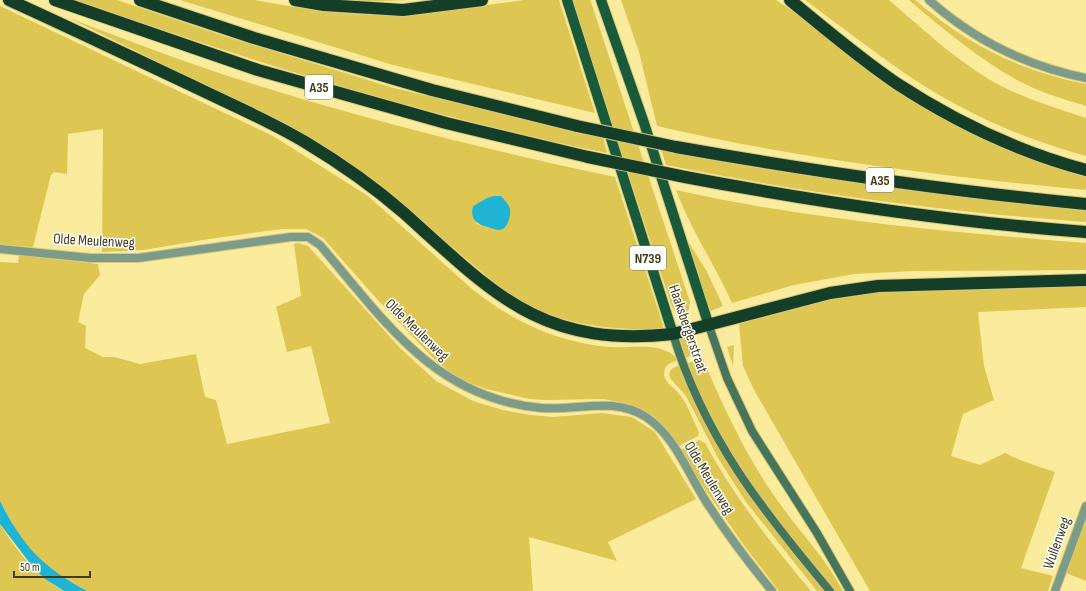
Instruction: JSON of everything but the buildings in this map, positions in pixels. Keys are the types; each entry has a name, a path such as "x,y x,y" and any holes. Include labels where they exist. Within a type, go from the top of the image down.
{"highway":[{"path":"9,0 191,85 302,140 337,162 372,187 483,284 533,315 566,328 604,336 648,337 673,334 709,326 830,293 878,286 1086,280"},
{"name":"A35","path":"55,0 258,70 446,123 588,158 685,177 858,206 979,222 1086,232"},
{"name":"A35","path":"140,0 254,38 432,90 577,126 676,147 814,171 1017,198 1086,204"},
{"path":"295,0 324,5 403,10 482,0"},
{"path":"790,0 895,82 956,118 1007,143 1052,160 1086,170"}],"main road":[{"name":"Haaksbergerstraat","path":"567,0 682,362 708,421 739,474 779,530 830,591"},
{"name":"Haaksbergerstraat","path":"601,0 644,124 726,378 752,431 818,533 850,591"}],"street":[{"path":"929,0 954,22 992,46 1041,66 1086,78"},
{"name":"Olde Meulenweg","path":"0,249 116,259 138,258 292,238 312,239 320,245 384,319 414,351 430,366 462,387 527,407 547,409 612,405 623,406 648,418 661,428 667,436 720,523 772,591"},
{"name":"Wullenweg","path":"1054,591 1086,506"}],"shaded area":[{"path":"75,0 117,0 218,34 394,88 603,137 607,153 472,122 339,86 141,23"},
{"path":"180,0 254,0 318,11 407,16 524,0 559,0 595,113 393,65"},
{"path":"342,0 412,0 359,2"},
{"path":"571,0 590,0 592,5 690,302 688,314 685,317 679,317 672,307"},
{"path":"621,0 776,0 808,21 912,98 1086,173 1086,190 978,179 816,157 710,138 657,126 639,52"},
{"path":"805,0 889,0 958,58 1003,87 1044,104 1086,118 1086,156 1014,132 946,99 903,72"},
{"path":"909,0 915,0 974,43 995,54 1038,71 1086,84 1086,106 1051,95 1003,72 962,43"},
{"path":"0,6 273,136 368,196 472,289 503,311 519,320 553,335 571,340 609,347 655,348 672,354 678,360 667,366 664,373 665,377 669,384 678,392 686,403 699,432 698,436 679,446 655,417 625,403 603,399 529,399 486,389 467,382 451,373 431,356 376,298 323,238 306,229 282,229 144,250 102,252 103,129 68,134 67,174 54,172 51,175 33,247 0,245"},
{"path":"69,18 195,65 312,102 412,130 615,177 663,328 658,331 603,327 556,317 536,309 508,294 415,216 225,95","holes":["487,198 489,228 477,224 472,212 473,206"]},
{"path":"661,149 767,168 926,192 1086,209 1086,222 928,207 823,193 770,184 666,165"},
{"path":"676,190 778,209 880,224 1086,243 1086,270 915,271 854,274 794,285 732,303 682,205"},
{"path":"680,228 707,272 723,306 711,311 706,305"},
{"path":"298,243 308,246 401,349 436,381 473,401 503,410 553,417 602,413 632,417 655,432 696,499 608,542 617,561 529,537 533,591 87,591 57,574 40,560 21,539 0,501 0,262 18,263 19,255 98,264 100,275 84,294 78,322 86,326 85,348 103,357 114,357 140,364 196,354 205,397 216,400 227,444 330,423 311,346 287,352 276,307 301,296 294,244"},
{"path":"1086,283 1086,307 978,312 984,366 994,400 963,414 951,456 980,465 1005,453 1055,472 1021,568 1053,576 1048,591 870,591 754,390 743,366 739,324 799,305 867,293"},
{"path":"695,337 701,352 685,358 678,339"},
{"path":"734,345 733,366 727,347"},
{"path":"702,357 744,447 764,481 828,566 843,591 833,591 744,477 713,422 687,364"},
{"path":"680,365 713,437 737,478 748,495 825,591 817,591 746,502 718,458 686,396 670,378 670,371"},
{"path":"699,440 705,443 728,482 754,520 811,591 779,591 743,544 680,453 682,449"},
{"path":"1086,518 1086,581 1066,573"},
{"path":"0,524 20,553 36,571 64,591 0,591"}],"water":[{"path":"501,196 508,204 510,209 507,224 500,230 479,224 472,215 473,206 487,198"},
{"path":"0,501 17,531 35,554 58,573 87,591 64,591 45,579 32,566 0,524"}]}
